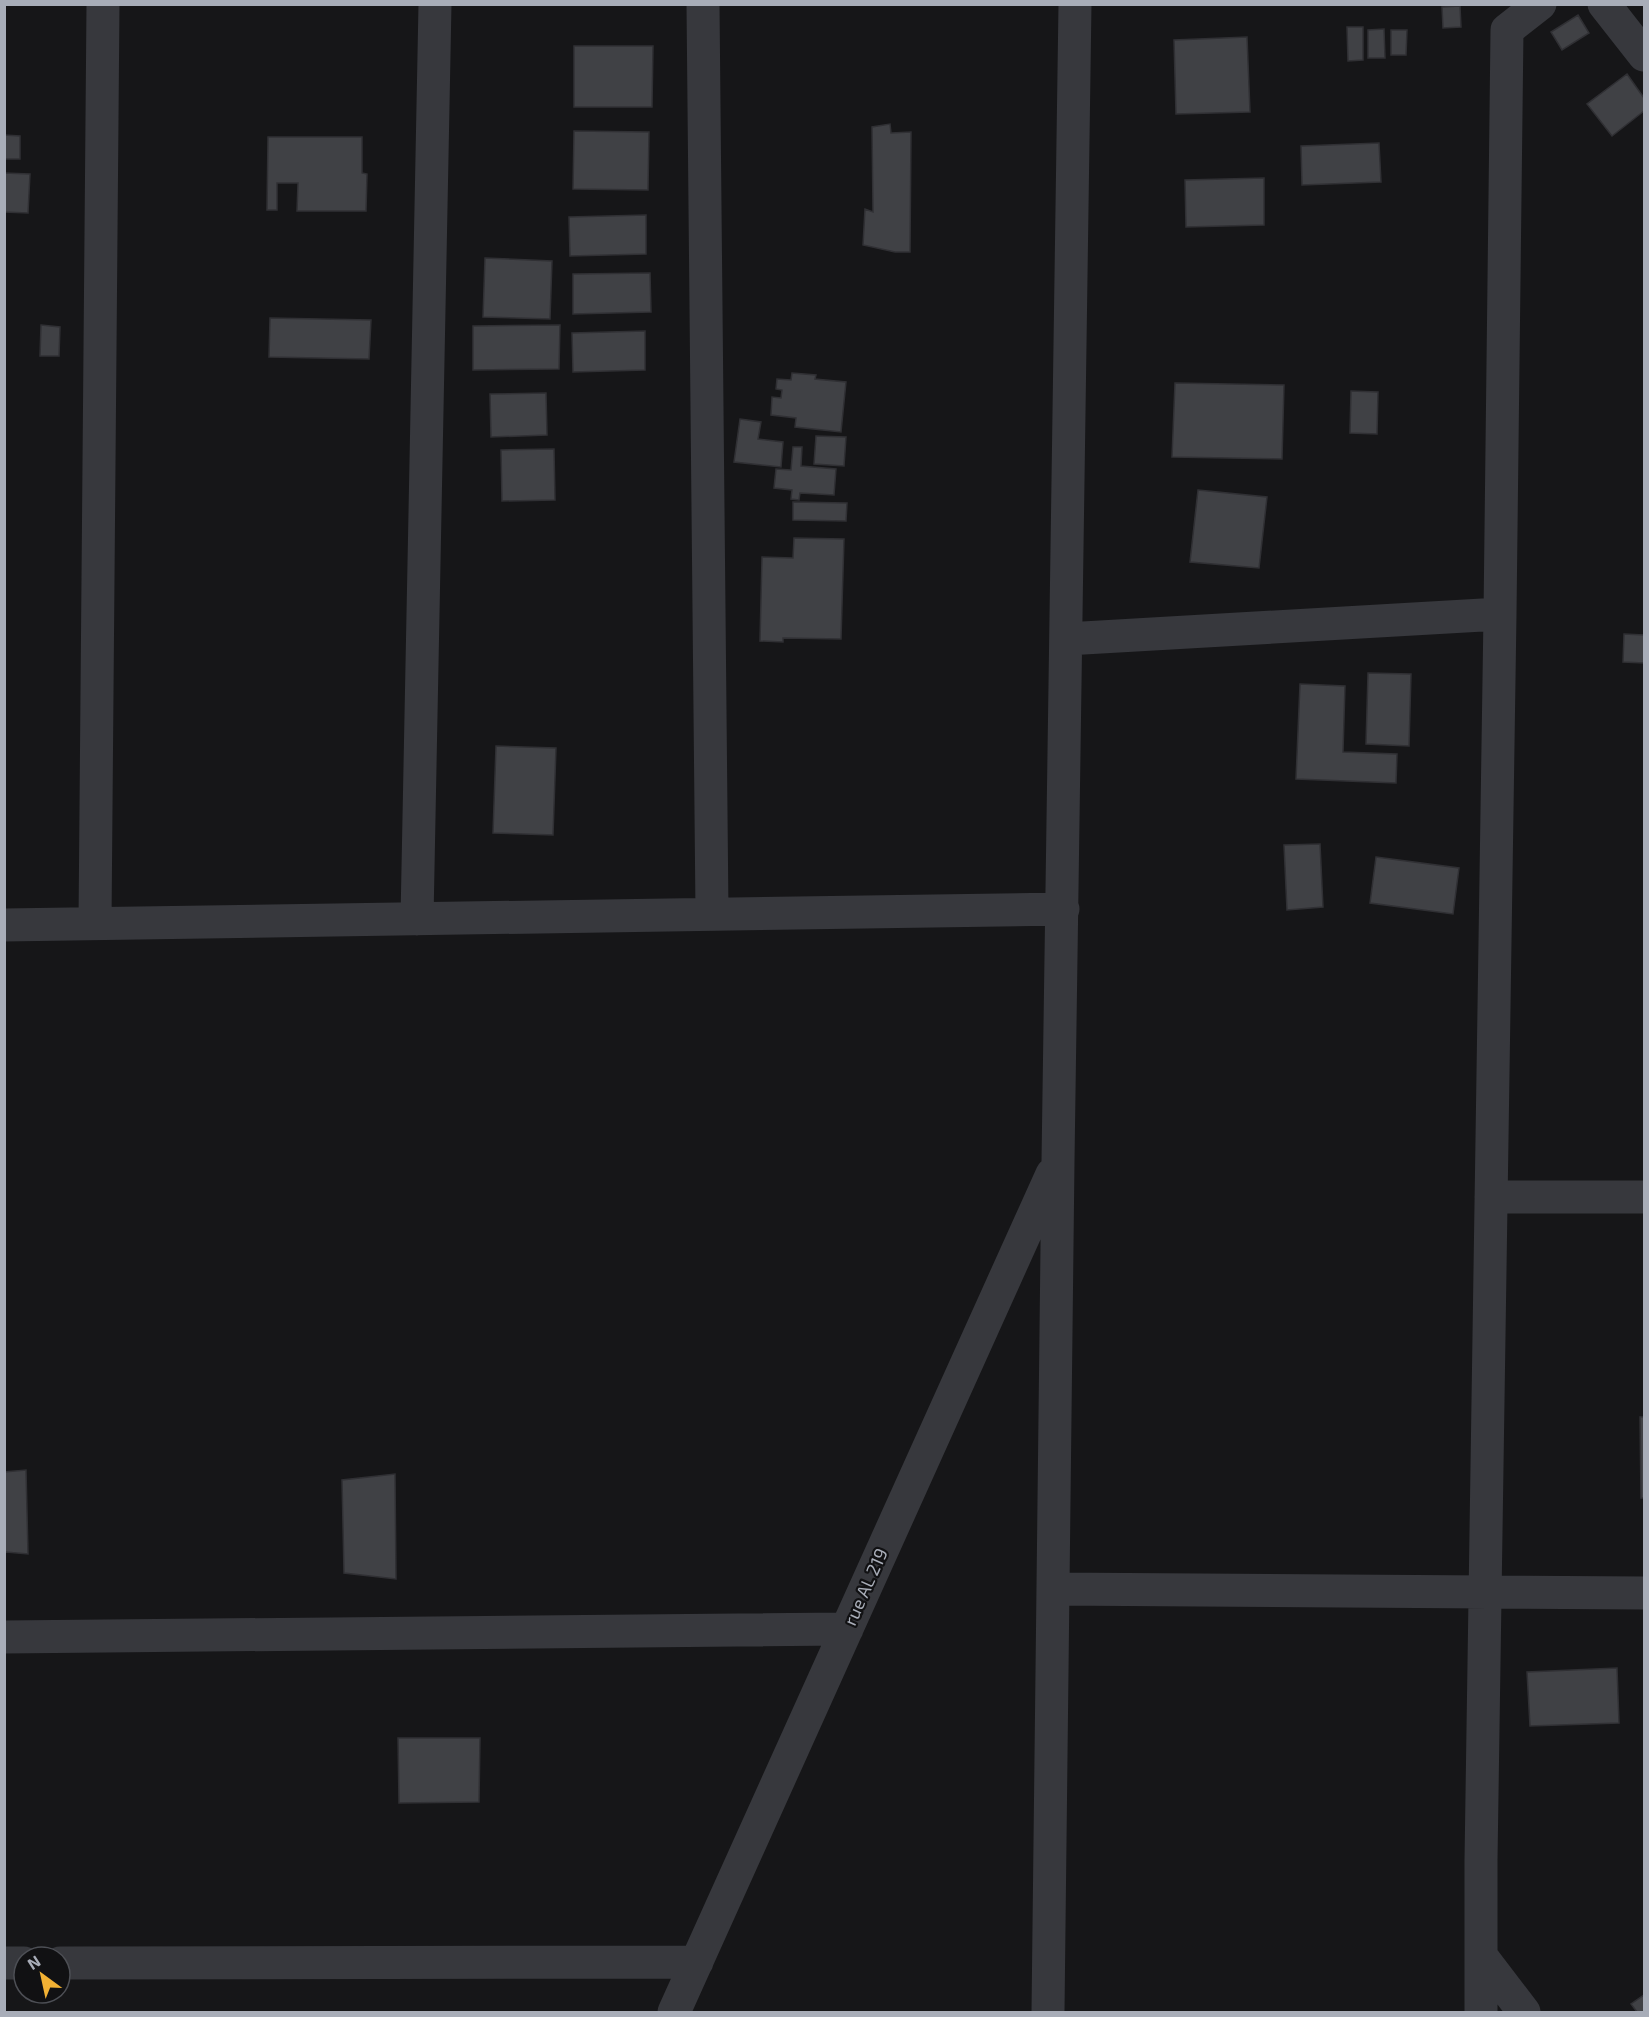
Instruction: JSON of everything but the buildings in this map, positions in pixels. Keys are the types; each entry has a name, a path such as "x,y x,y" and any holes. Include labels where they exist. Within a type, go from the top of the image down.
{"street":[{"path":"95,923 103,4"},
{"path":"417,919 435,4"},
{"path":"703,4 712,913"},
{"path":"1048,2013 1075,4"},
{"path":"1481,2013 1507,30 1540,4"},
{"path":"1604,4 1644,55"},
{"path":"1066,639 1500,614"},
{"path":"4,925 1063,909"},
{"name":"rue AL 219","path":"674,2013 1058,1161"},
{"path":"1491,1197 1644,1197"},
{"path":"1054,1589 1644,1593"},
{"path":"4,1637 847,1629"},
{"path":"1482,1957 1524,2013"},
{"path":"72,1963 697,1962"}]}
